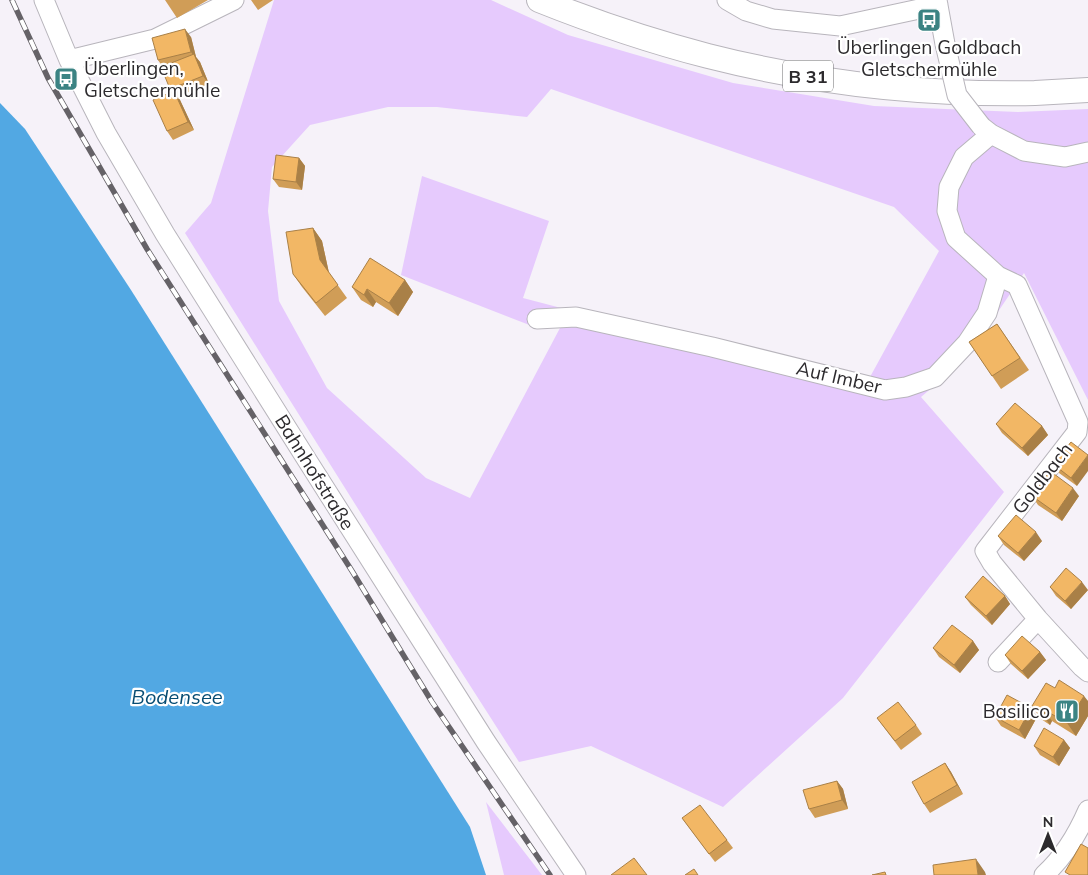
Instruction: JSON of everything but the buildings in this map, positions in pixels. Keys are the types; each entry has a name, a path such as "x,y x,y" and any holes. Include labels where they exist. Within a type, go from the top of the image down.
{"main road":[{"name":"B 31","path":"539,0 645,38 708,56 772,70 838,81 903,88 969,92 1035,93 1088,90"}],"street":[{"name":"Bahnhofstraße","path":"44,0 69,60 106,133 165,234 486,742 576,875"},
{"path":"69,60 155,39 234,0"},
{"path":"727,0 746,11 774,19 840,26 937,2 957,96 986,130 1024,151 1064,157 1088,152"},
{"path":"986,130 964,157 949,186 947,211 956,238 998,276"},
{"name":"Auf Imber","path":"536,319 576,317 712,347 885,390 906,387 934,377 967,342 987,312 998,276"},
{"name":"Goldbach","path":"998,276 1017,285 1078,422 1076,432 985,551 992,563 1038,619 1088,672"},
{"path":"998,662 1038,619"},
{"path":"1044,875 1052,868 1079,830 1088,810"}],"shaded area":[{"path":"274,0 491,0 568,35 733,83 874,106 1018,112 1088,109 1088,400 1024,273 967,358 921,397 1004,492 843,698 723,807 591,746 519,762 185,233 211,203","holes":["551,89 894,207 939,251 870,377 523,298 549,221 422,176 401,275 532,326 560,328 470,498 426,478 327,388 279,301 268,211 272,167 310,125 388,107 437,107 527,117"]},
{"path":"486,802 542,875 504,875"}],"water":[{"name":"Bodensee","path":"0,103 25,129 131,290 470,827 486,875 0,875"}],"railway":[{"path":"12,0 48,78 147,249 352,571 432,702 550,875"}],"place":[{"name":"Überlingen Goldbach Gletschermühle","path":"929,20"},
{"name":"Überlingen, Gletschermühle","path":"66,79"},
{"name":"Basilico","path":"1067,711"}]}
